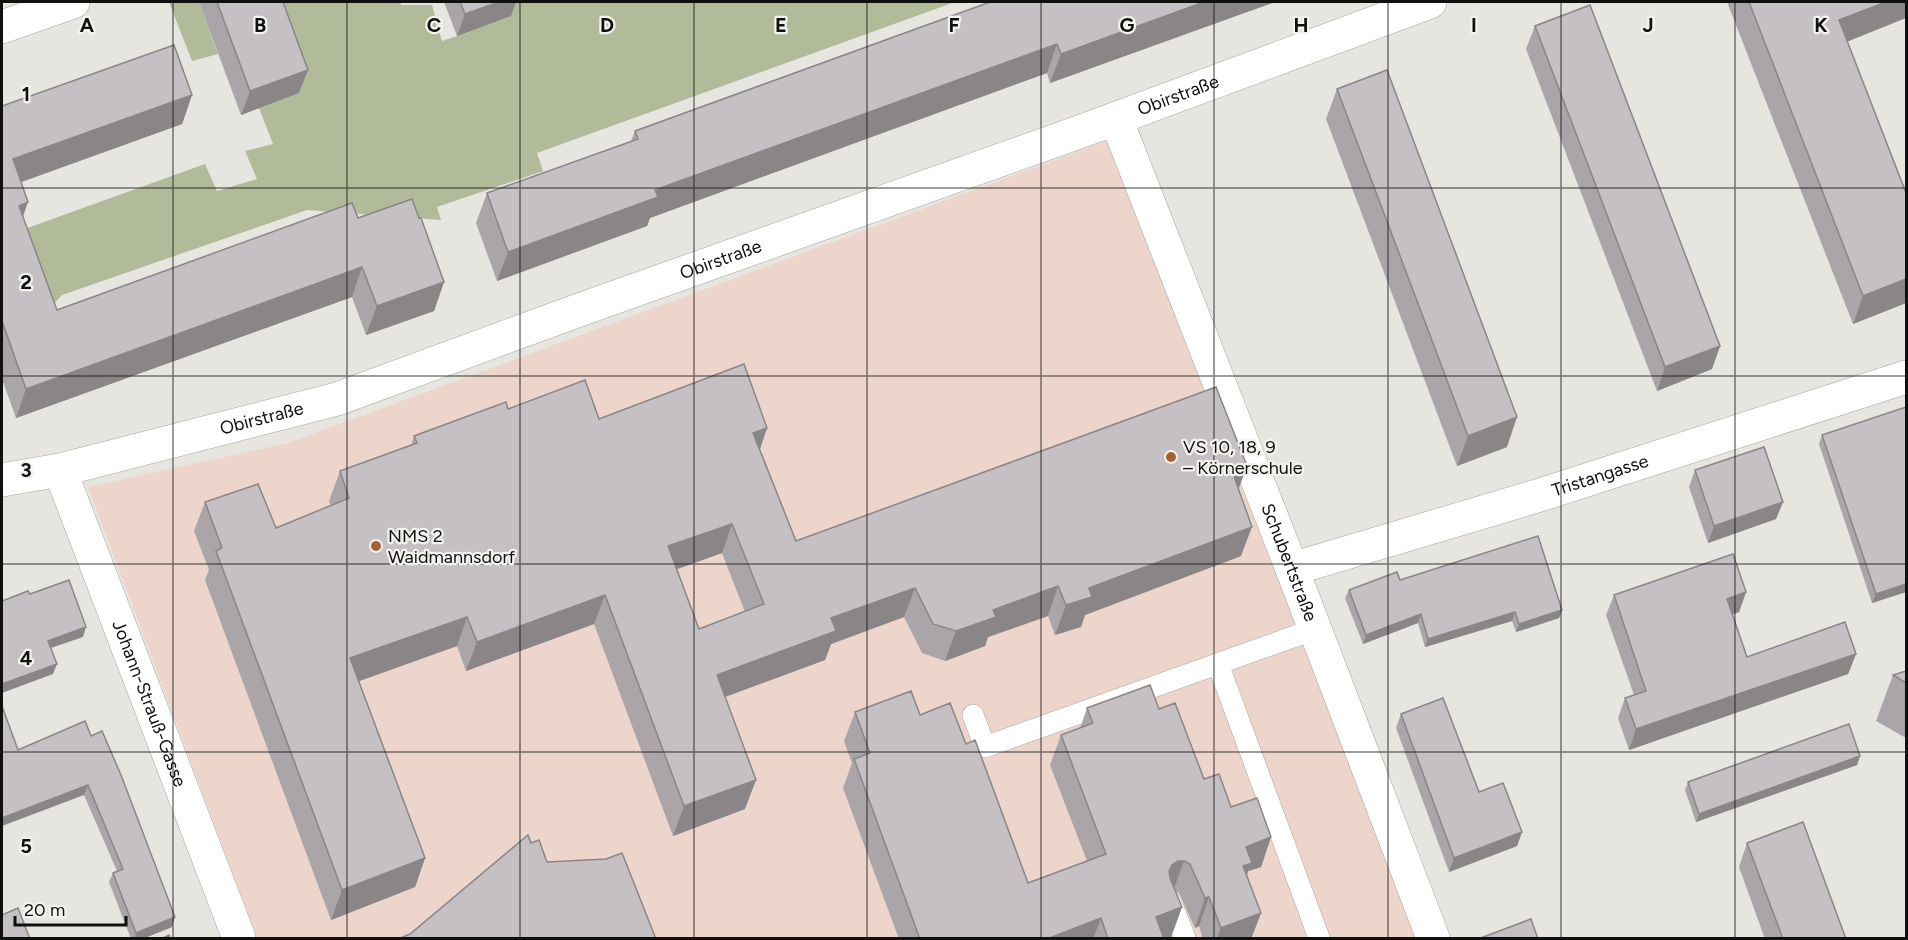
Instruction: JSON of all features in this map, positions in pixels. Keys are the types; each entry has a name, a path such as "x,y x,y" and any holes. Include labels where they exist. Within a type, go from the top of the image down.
{"street":[{"path":"2,27 73,2"},
{"name":"Obirstraße","path":"2,480 60,470 337,399 582,309 1116,119 1430,2"},
{"name":"Schubertstraße","path":"1116,119 1292,569 1433,939"},
{"name":"Tristangasse","path":"1292,569 1540,495 1906,377"},
{"name":"Johann-Strauß-Gasse","path":"60,470 238,939"}],"lane":[{"path":"973,715 985,747 1315,629"},
{"path":"1218,664 1319,939"},
{"path":"1171,903 1185,939"}],"shaded area":[{"path":"1107,141 1419,938 257,938 88,487 288,443"}],"green space":[{"path":"169,2 199,2 218,54 192,61"},
{"path":"265,2 400,2 401,5 432,5 442,41 457,36 505,2 955,2 537,153 543,171 437,207 441,220 307,210 62,295 39,320 8,235 205,164 217,191 257,179 245,151 273,144 259,108"}],"building":[{"path":"217,2 283,2 308,70 250,91"},
{"path":"460,2 499,2 465,14"},
{"path":"990,2 1204,2 1061,54 1057,44 655,190 658,197 508,252 487,193 638,139 635,131"},
{"path":"1749,2 1886,2 1839,20 1906,193 1906,279 1863,296"},
{"path":"1590,5 1720,346 1665,367 1535,26"},
{"path":"174,45 192,95 13,159 28,202 19,206 57,310 352,203 358,218 412,199 444,282 377,306 362,267 26,389 2,321 2,106"},
{"path":"1387,70 1517,417 1468,436 1337,89"},
{"path":"744,364 767,428 753,433 796,541 1216,387 1247,466 1232,471 1252,527 1089,588 1092,597 1066,605 1058,586 993,610 996,617 956,631 933,624 915,588 831,618 836,631 717,675 756,780 684,806 605,595 477,642 467,617 350,658 425,858 342,890 216,551 222,548 205,502 258,484 276,528 349,498 340,471 417,443 414,436 506,402 508,409 585,380 599,419","holes":["732,524 764,604 699,629 668,546"]},
{"path":"1906,407 1906,584 1876,594 1822,435"},
{"path":"1764,447 1783,502 1714,526 1695,470"},
{"path":"1538,536 1562,610 1519,624 1515,612 1428,639 1421,614 1366,635 1349,590 1397,572 1400,580"},
{"path":"1733,554 1746,592 1727,599 1747,657 1845,622 1856,654 1636,729 1625,698 1646,691 1614,595"},
{"path":"69,580 86,627 48,641 57,664 2,684 2,601"},
{"path":"1906,671 1906,683 1893,675"},
{"path":"1150,685 1159,709 1175,703 1204,779 1219,774 1231,807 1257,798 1271,837 1246,847 1252,863 1243,866 1261,913 1221,928 1209,897 1205,898 1190,864 1178,861 1169,871 1182,907 1156,917 1164,939 1108,939 1101,918 1047,939 920,939 854,759 870,753 855,712 911,691 920,715 950,703 966,744 975,740 1028,883 1106,854 1061,735 1093,723 1087,708"},
{"path":"1443,698 1479,792 1503,783 1522,832 1454,858 1401,714"},
{"path":"2,706 18,750 85,721 91,736 102,731 175,917 136,933 113,873 123,869 88,785 2,818"},
{"path":"1849,724 1860,756 1699,814 1688,782"},
{"path":"1803,822 1846,939 1783,939 1747,843"},
{"path":"528,835 531,843 539,840 547,862 606,859 622,853 656,939 398,939 410,934"},
{"path":"18,908 30,939 2,939 2,915"},
{"path":"1531,919 1538,939 1478,939"}],"place":[{"name":"VS 10, 18, 9 – Körnerschule","path":"1171,457"},
{"name":"NMS 2 Waidmannsdorf","path":"376,546"}]}
